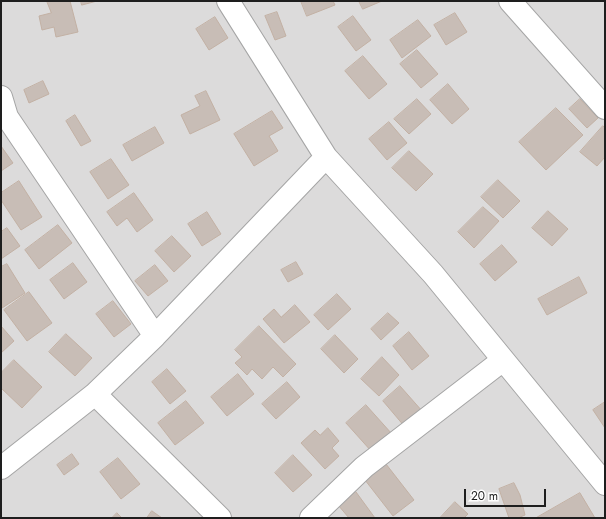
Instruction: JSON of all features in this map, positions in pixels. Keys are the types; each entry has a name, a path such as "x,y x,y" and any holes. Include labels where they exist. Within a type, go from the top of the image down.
{"street":[{"path":"228,1 326,157 433,274 605,484"},
{"path":"510,1 605,108"},
{"path":"1,96 4,118 155,336"},
{"path":"1,468 95,394 155,336 326,157"},
{"path":"311,518 364,467 503,360"},
{"path":"95,394 220,518"}],"shaded area":[{"path":"1,1 605,1 605,518 1,518"}],"building":[{"path":"47,1 70,1 78,32 56,37 54,27 42,30 39,16 51,13"},
{"path":"81,1 97,1 82,5"},
{"path":"301,1 333,1 335,5 307,16"},
{"path":"359,1 382,1 363,9"},
{"path":"277,12 286,36 275,40 265,16"},
{"path":"455,13 467,32 446,45 434,25"},
{"path":"353,16 371,40 356,51 338,27"},
{"path":"215,17 228,38 209,50 196,29"},
{"path":"418,20 431,36 402,58 390,40"},
{"path":"417,50 438,74 421,88 400,64"},
{"path":"363,56 387,84 369,99 345,71"},
{"path":"43,81 49,94 29,103 24,90"},
{"path":"448,84 469,109 452,124 430,100"},
{"path":"206,91 220,120 190,134 181,115 200,106 195,96"},
{"path":"417,99 431,114 409,134 394,119"},
{"path":"580,99 598,118 587,128 569,109"},
{"path":"556,108 583,135 546,170 519,142"},
{"path":"272,111 283,128 269,136 278,151 254,166 234,134"},
{"path":"75,115 91,141 81,146 66,121"},
{"path":"389,122 407,143 387,160 369,139"},
{"path":"603,126 605,128 605,157 597,166 580,152"},
{"path":"155,127 164,143 132,161 123,145"},
{"path":"1,146 13,163 1,171"},
{"path":"409,151 433,174 416,191 392,168"},
{"path":"111,159 129,185 108,199 90,172"},
{"path":"498,180 520,201 503,218 481,197"},
{"path":"19,181 42,217 21,230 1,200 1,193"},
{"path":"134,193 153,220 137,232 127,218 117,226 107,212"},
{"path":"483,207 499,221 474,248 458,232"},
{"path":"548,211 568,229 552,246 532,228"},
{"path":"207,212 221,234 202,246 188,224"},
{"path":"58,225 72,243 39,269 25,250"},
{"path":"7,228 20,246 1,259 1,232"},
{"path":"172,236 191,256 174,272 155,251"},
{"path":"502,245 517,262 495,281 480,264"},
{"path":"296,262 303,274 288,282 281,270"},
{"path":"73,263 87,282 64,299 50,280"},
{"path":"7,264 25,293 2,308 1,267"},
{"path":"155,265 168,281 148,296 135,281"},
{"path":"579,277 587,293 547,315 538,299"},
{"path":"29,292 52,323 27,341 4,310"},
{"path":"337,294 351,309 328,330 314,315"},
{"path":"113,301 131,324 114,337 96,314"},
{"path":"295,305 310,322 284,343 263,319 274,309 281,317"},
{"path":"388,313 399,323 381,340 371,329"},
{"path":"1,326 14,341 1,353"},
{"path":"259,326 296,364 283,377 273,367 262,379 252,369 247,375 235,363 242,357 235,350"},
{"path":"409,332 429,356 412,370 393,346"},
{"path":"66,334 92,358 75,376 49,352"},
{"path":"335,335 358,359 344,373 321,349"},
{"path":"382,357 399,375 379,396 361,379"},
{"path":"14,360 42,387 22,408 1,388 1,373"},
{"path":"167,369 186,391 170,404 152,382"},
{"path":"238,374 254,394 227,416 211,397"},
{"path":"287,382 300,397 276,419 262,404"},
{"path":"400,386 423,412 405,427 383,401"},
{"path":"186,401 204,423 175,445 158,423"},
{"path":"605,402 605,428 593,410"},
{"path":"366,405 392,434 372,452 346,423"},
{"path":"328,428 339,441 332,448 339,456 325,469 301,443 315,430 320,435"},
{"path":"72,454 79,464 64,475 57,465"},
{"path":"293,455 312,475 293,492 275,473"},
{"path":"118,458 140,484 121,499 100,472"},
{"path":"386,464 414,500 393,516 365,480"},
{"path":"514,483 520,495 525,515 518,518 509,518 499,489"},
{"path":"356,492 375,518 349,518 338,505"},
{"path":"580,493 595,518 536,518"},
{"path":"455,502 468,514 464,518 440,518"},
{"path":"152,511 162,518 147,518"},
{"path":"117,513 122,518 112,518"}]}
